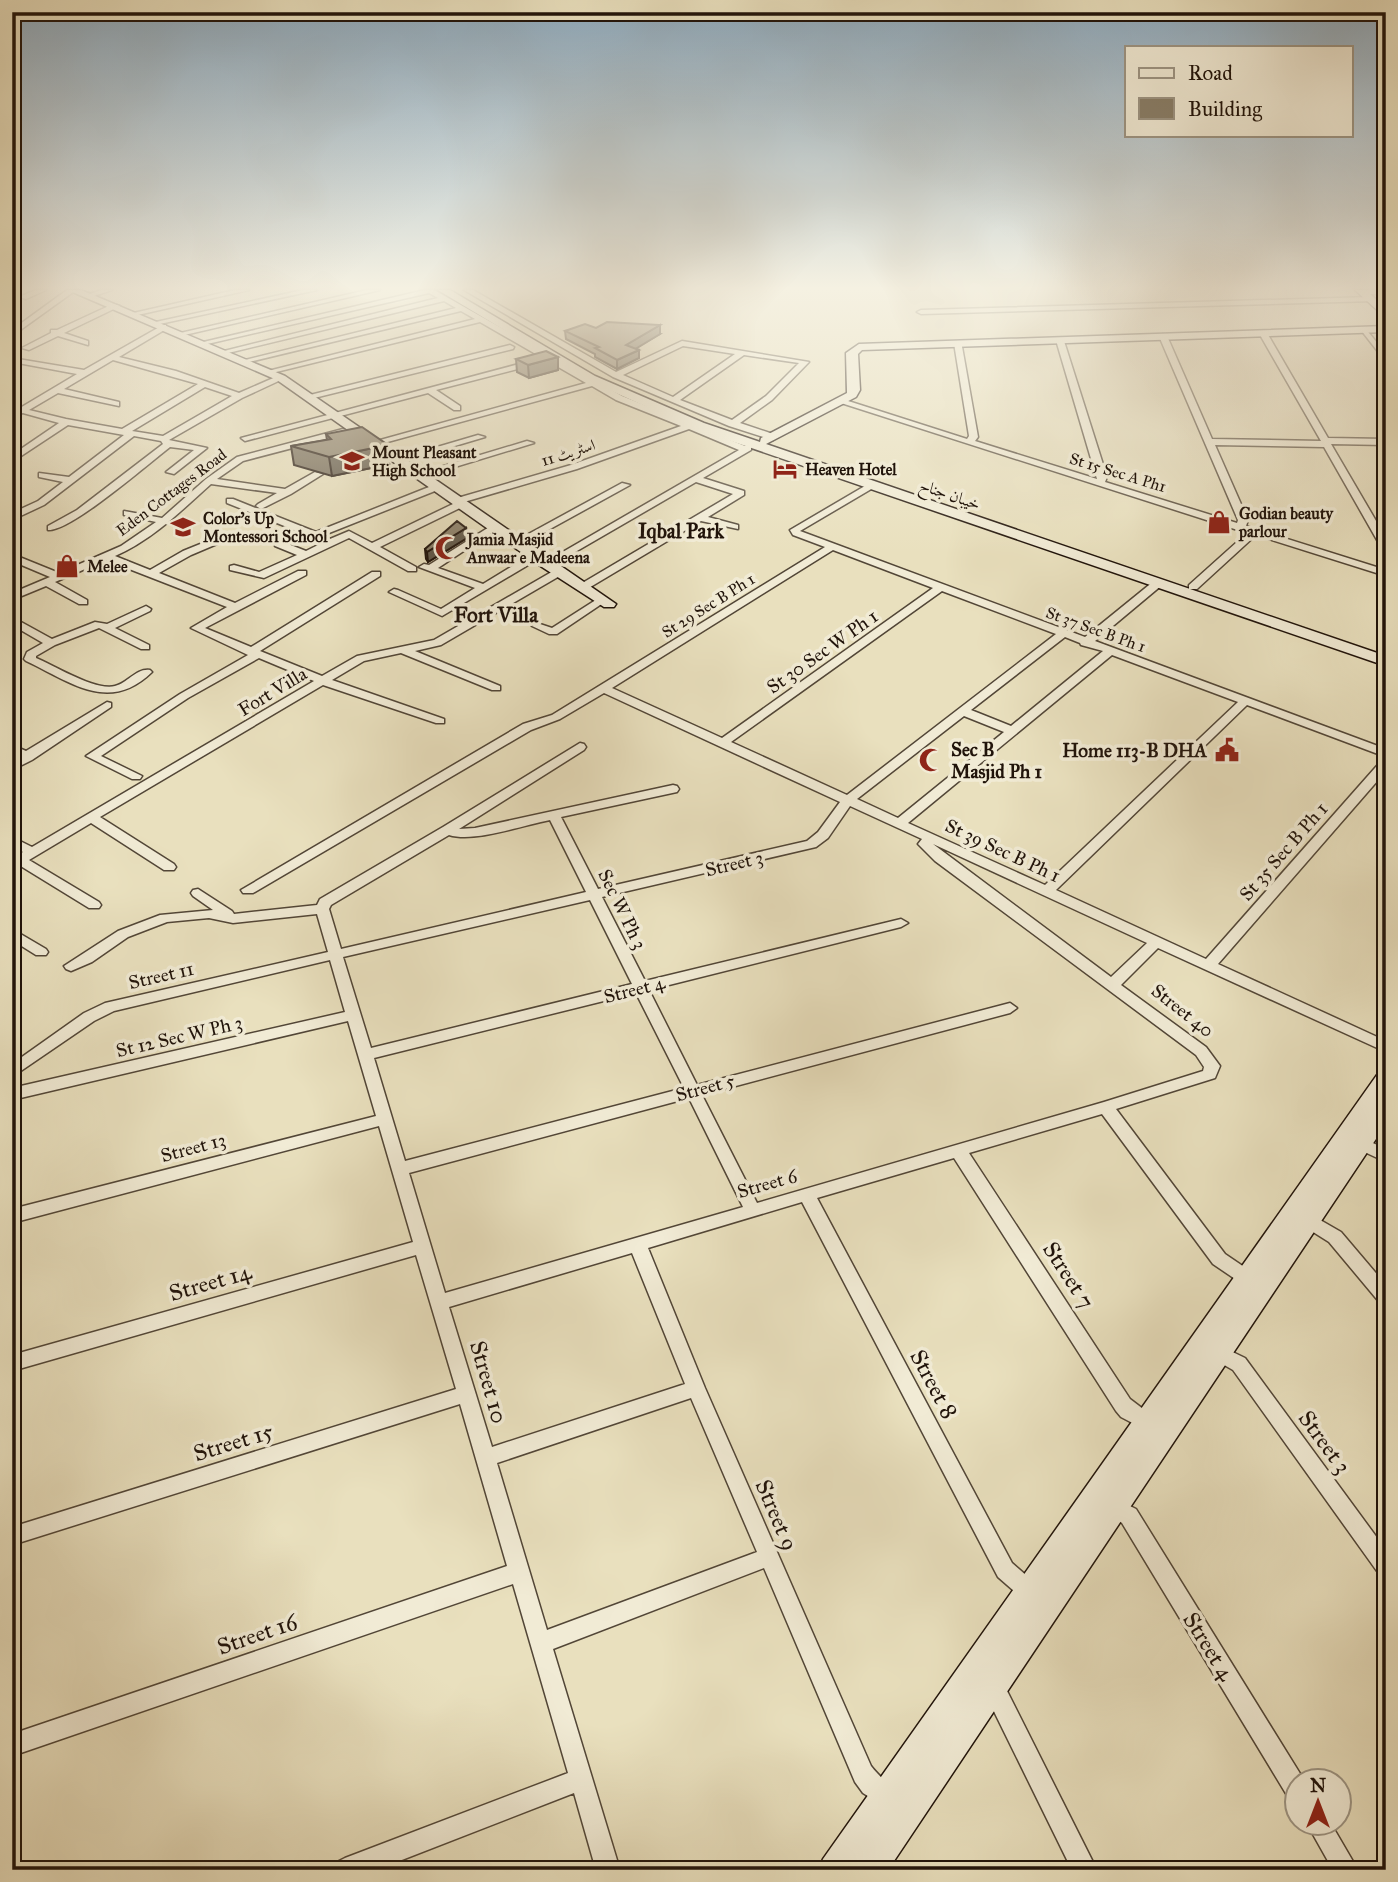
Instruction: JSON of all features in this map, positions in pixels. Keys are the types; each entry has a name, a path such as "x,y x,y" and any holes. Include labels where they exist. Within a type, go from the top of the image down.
{"main road":[{"name":"خیبان جناح","path":"591,378 660,410 1193,587 1386,661"},
{"name":"خیبان جناح","path":"610,378 759,443 870,485 1158,583 1386,649"},
{"path":"759,443 842,402 853,393 853,378"},
{"path":"281,379 310,396 541,560 606,601"},
{"path":"1249,610 1386,656"},
{"path":"1249,610 1276,629 1386,668"},
{"path":"834,1870 1386,1077"},
{"path":"869,1870 1386,1107"}],"street":[{"path":"15,411 77,378"},
{"path":"183,378 239,396"},
{"path":"310,396 384,378"},
{"path":"273,449 242,437 274,425 334,414 472,378"},
{"path":"579,378 687,427 759,443"},
{"path":"625,378 732,424 759,443"},
{"path":"674,400 706,378"},
{"path":"732,424 769,398 789,378"},
{"path":"964,378 974,437 969,442"},
{"path":"1072,378 1102,477 1100,483"},
{"path":"1181,378 1243,520 1241,527"},
{"path":"1289,378 1386,547"},
{"path":"51,528 80,512 166,442 239,396 281,379"},
{"path":"12,517 41,503 127,433 204,384"},
{"path":"376,444 590,384"},
{"path":"428,389 457,408"},
{"path":"57,390 116,404"},
{"name":"St 15 Sec A Ph1","path":"842,402 1386,573"},
{"path":"15,411 202,448 172,472"},
{"path":"12,459 66,422"},
{"name":"اسٹریٹ 11","path":"372,547 459,502 574,467 687,427"},
{"name":"Eden Cottages Road","path":"12,597 125,548 164,521 209,481 240,459 355,429"},
{"path":"398,460 481,437"},
{"path":"1209,442 1386,442"},
{"path":"419,475 530,443"},
{"path":"394,592 442,613 484,588 759,443"},
{"path":"261,506 318,474"},
{"path":"41,475 69,481"},
{"path":"583,587 741,493 694,478"},
{"path":"209,481 288,492"},
{"path":"517,543 625,485"},
{"name":"St 37 Sec B Ph 1","path":"870,485 795,530 796,533 830,548 1386,753"},
{"path":"316,535 437,487"},
{"path":"230,501 332,542"},
{"path":"127,513 164,521"},
{"path":"701,518 735,527"},
{"path":"422,568 494,527"},
{"path":"1193,587 1254,532"},
{"path":"234,568 260,576 349,534 422,568 484,588"},
{"path":"152,573 187,553 228,536"},
{"path":"279,544 306,555"},
{"name":"St 29 Sec B Ph 1","path":"248,890 527,727 556,717 830,548"},
{"path":"106,556 236,607"},
{"path":"12,557 59,577"},
{"name":"Fort Villa","path":"21,859 361,658 437,643 559,572"},
{"path":"302,573 196,628 323,681 440,721"},
{"path":"136,776 92,756 376,574"},
{"path":"47,582 83,602"},
{"path":"1086,643 1158,583"},
{"name":"St 30 Sec W Ph 1","path":"724,742 940,589"},
{"path":"537,626 553,632 606,601"},
{"path":"108,627 146,609"},
{"path":"12,620 51,643"},
{"path":"145,648 99,624 51,643 31,654 30,659 94,689 118,690 146,672"},
{"name":"Street 3","path":"336,955 805,847 823,835 848,800 1062,634"},
{"path":"430,661 437,643"},
{"path":"403,650 496,688"},
{"path":"900,823 1110,651"},
{"name":"St 39 Sec B Ph 1","path":"603,688 1386,1047"},
{"path":"1046,892 1246,700"},
{"path":"12,766 107,705"},
{"path":"962,711 1013,731"},
{"path":"71,966 87,959 123,934 165,918 209,914 233,919 322,909 325,902 448,830 580,747"},
{"path":"12,749 28,757"},
{"name":"St 35 Sec B Ph 1","path":"1210,964 1386,763"},
{"path":"448,830 456,833 475,832 673,789"},
{"name":"Sec W Ph 3","path":"554,815 752,1209"},
{"path":"93,818 169,867"},
{"name":"Street 40","path":"930,837 925,844 940,858 1201,1051 1213,1066 1210,1074 1205,1077 1106,1107"},
{"path":"12,841 21,859 94,905"},
{"path":"198,893 233,919"},
{"name":"Street 10","path":"322,909 608,1870"},
{"name":"Street 4","path":"366,1055 901,923"},
{"path":"12,933 41,952"},
{"path":"1113,984 1156,942"},
{"name":"Street 11","path":"12,1072 89,1017 110,1007 336,955"},
{"name":"Street 5","path":"399,1169 1010,1008"},
{"name":"St 12 Sec W Ph 3","path":"12,1094 354,1015"},
{"path":"1106,1107 1219,1259 1247,1278"},
{"name":"Street 6","path":"440,1302 1106,1107"},
{"name":"Street 13","path":"12,1216 384,1119"},
{"path":"1362,1144 1386,1156"},
{"name":"Street 7","path":"958,1150 1123,1405 1144,1421"},
{"name":"Street 8","path":"806,1194 1004,1570 1028,1590"},
{"path":"1308,1220 1335,1237 1386,1298"},
{"name":"Street 9","path":"638,1245 696,1388 863,1774 871,1785 885,1796"},
{"name":"Street 14","path":"12,1363 421,1247"},
{"name":"Street 3","path":"1218,1353 1239,1364 1386,1567"},
{"path":"486,1458 696,1388"},
{"name":"Street 15","path":"12,1536 467,1394"},
{"name":"Street 4","path":"1116,1508 1129,1516 1283,1766"},
{"path":"540,1643 768,1557"},
{"name":"Street 16","path":"12,1745 518,1572"},
{"path":"994,1689 1085,1870"},
{"path":"345,1870 581,1779"},
{"path":"1325,1836 1346,1870"}],"building":[{"path":"362,427 388,445 329,457 291,446 331,439 326,434"},
{"path":"457,521 466,528 427,552 425,549"}],"place":[{"name":"Mount Pleasant High School","path":"352,461"},
{"name":"Heaven Hotel","path":"785,469"},
{"name":"Godian beauty parlour","path":"1219,522"},
{"name":"Color's Up Montessori School","path":"183,527"},
{"name":"Jamia Masjid Anwaar e Madeena","path":"447,548"},
{"name":"Melee","path":"67,566"},
{"name":"Home 113-B DHA","path":"1227,750"},
{"name":"Sec B Masjid Ph 1","path":"931,760"}],"district":[{"name":"Iqbal Park","path":"681,531"},
{"name":"Fort Villa","path":"496,615"}]}
